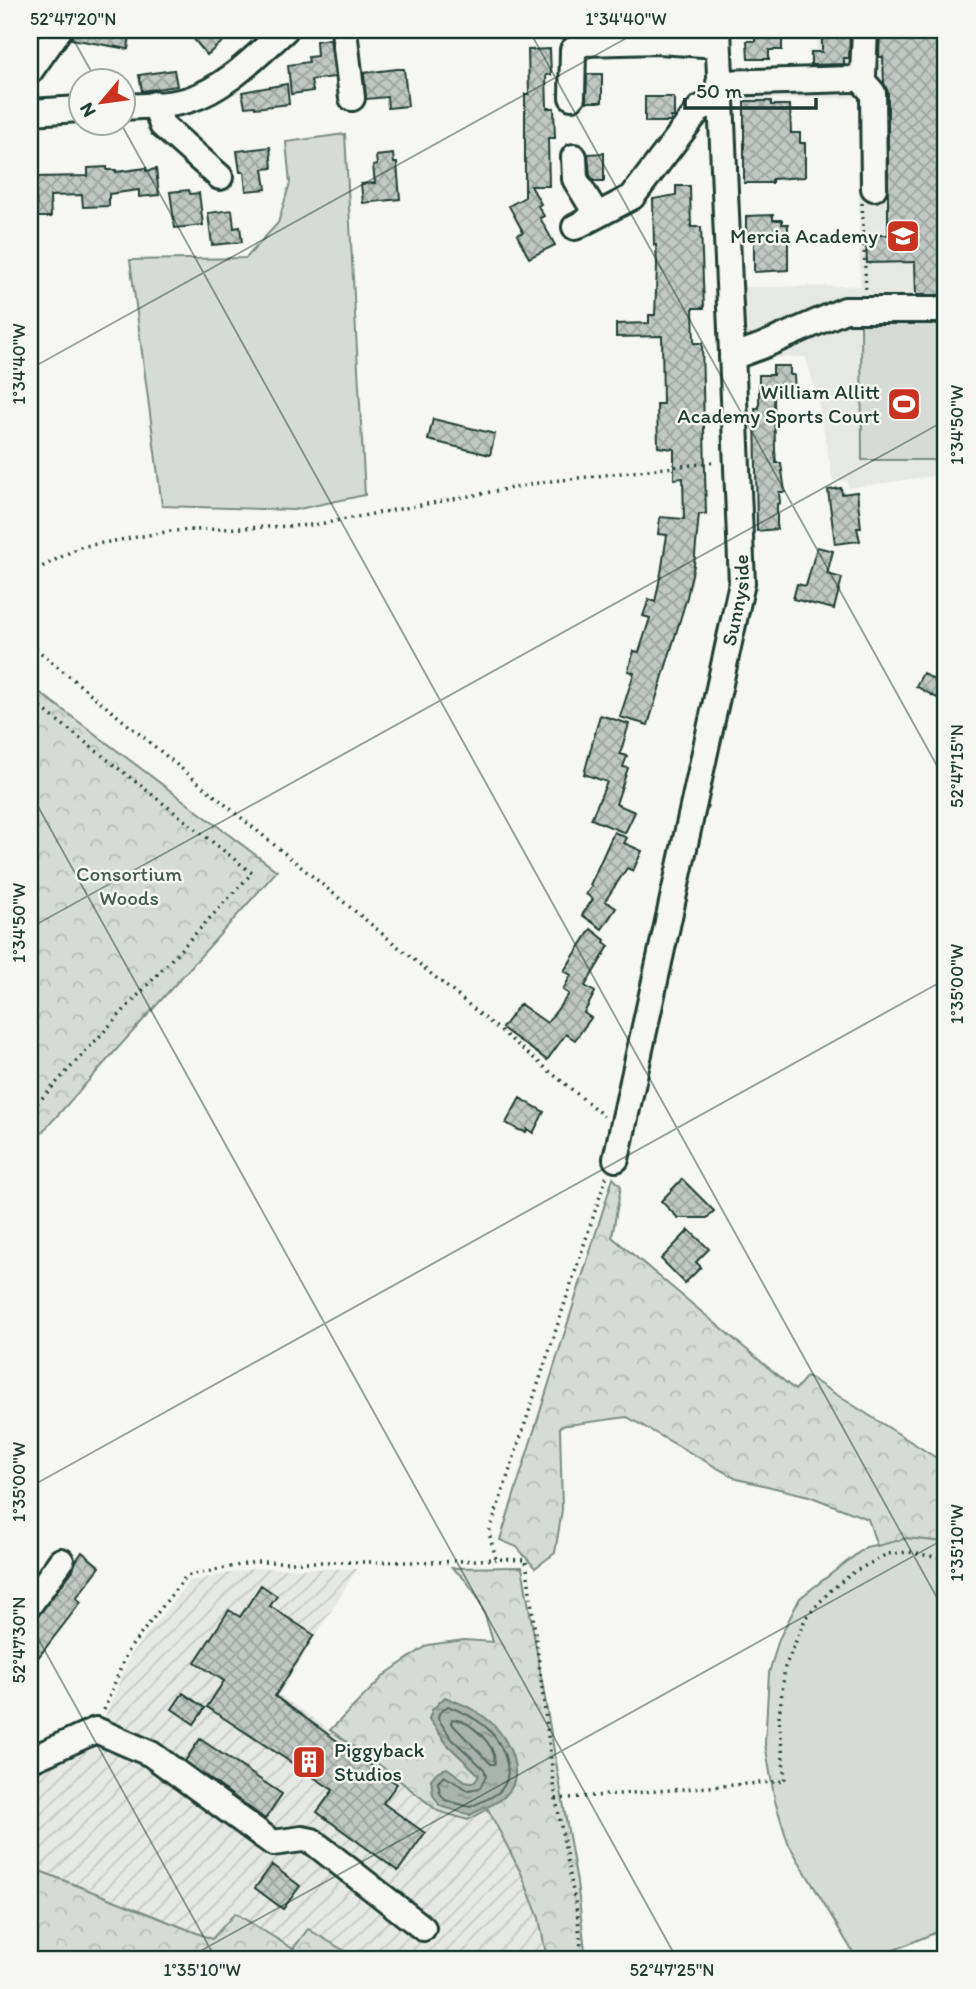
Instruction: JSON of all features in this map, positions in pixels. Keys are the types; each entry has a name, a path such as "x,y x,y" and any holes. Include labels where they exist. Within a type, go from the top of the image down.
{"street":[{"path":"30,71 59,30"},
{"path":"136,106 187,100 213,89 285,30"},
{"path":"344,30 352,98"},
{"path":"575,227 632,197 700,108 719,92 859,77 863,74 865,30"},
{"path":"572,97 573,50 583,43 718,37"},
{"name":"Sunnyside","path":"612,1164 622,1130 743,583 718,37"},
{"path":"859,77 873,93 874,188"},
{"path":"155,104 162,125 220,177"},
{"path":"30,112 66,110"},
{"path":"574,157 575,179 597,215"},
{"path":"732,357 845,310 946,310"},
{"path":"30,1604 61,1561"},
{"path":"30,1759 96,1731 151,1754 273,1843 302,1839 312,1841 423,1928"}],"path":[{"path":"30,573 80,547 171,531 314,525 544,482 737,460"},
{"path":"30,644 622,1130"},
{"path":"30,699 251,873 30,1111"},
{"path":"496,1559 489,1533 612,1164"},
{"path":"556,1799 785,1781 779,1717 785,1667 806,1617 831,1590 854,1572 887,1554 909,1552 946,1559"},
{"path":"96,1731 127,1652 186,1576 255,1562 526,1560 556,1799 578,1918 582,1959"}],"shaded area":[{"name":"Mercia Academy","path":"818,30 946,30 946,474 848,488 847,481 833,481 819,405 806,357 745,358 743,287 860,286 858,98 738,99 738,67 744,71 809,71 809,50 817,49"},
{"path":"257,1568 357,1569 279,1695 376,1762 438,1811 488,1809 521,1873 539,1918 547,1959 358,1959 308,1930 293,1950 235,1913 212,1939 30,1867 30,1767 91,1750 131,1654 189,1581"}],"green space":[{"path":"345,134 365,495 294,510 162,506 130,260 246,258 278,223 290,183 286,142"},
{"name":"William Allitt Academy Sports Court","path":"946,320 946,460 862,460 861,322"},
{"name":"Consortium Woods","path":"30,685 277,871 30,1146"},
{"path":"613,1178 621,1186 612,1237 795,1390 807,1376 946,1464 946,1542 907,1538 877,1546 868,1519 809,1496 737,1479 627,1417 560,1426 562,1510 555,1553 535,1568 517,1547 500,1540"},
{"path":"907,1538 946,1542 946,1928 873,1959 857,1959 788,1843 775,1801 765,1744 769,1673 779,1639 800,1598 866,1547"},
{"path":"522,1567 577,1882 586,1959 547,1959 539,1918 521,1873 488,1809 468,1820 438,1811 330,1730 387,1673 428,1645 464,1640 493,1642 474,1592 452,1568","holes":["447,1744 505,1796 431,1779 475,1782 479,1774"]},
{"path":"30,1867 212,1939 235,1913 293,1949 308,1929 358,1959 30,1959"}],"water":[{"path":"445,1697 473,1709 495,1727 508,1746 515,1768 511,1788 504,1797 470,1815 440,1806 433,1795 431,1779 438,1771 447,1768 468,1783 475,1782 479,1775 447,1744 429,1719 432,1710"}],"building":[{"path":"74,30 97,30 130,36 128,49 71,39"},
{"path":"202,30 236,30 207,55 193,38"},
{"path":"822,30 850,30 849,58 844,58 844,64 811,65 811,52 822,52"},
{"path":"880,30 946,30 946,295 916,295 915,262 867,263 866,242 872,241 872,235 888,235 888,93 884,83 883,57 879,57"},
{"path":"755,36 782,36 782,50 769,50 769,59 748,59 747,41 755,41"},
{"path":"330,39 335,77 311,80 313,91 291,94 288,65 309,62 308,57 317,56 316,41"},
{"path":"550,49 551,75 546,75 547,108 554,108 555,138 548,138 549,186 531,186 541,204 538,206 544,216 540,218 555,245 529,258 517,235 523,232 509,206 525,197 525,94 529,94 528,50"},
{"path":"404,69 408,106 388,108 387,97 366,99 364,73"},
{"path":"174,70 177,86 142,91 139,75"},
{"path":"587,74 602,74 602,102 586,102"},
{"path":"287,84 289,104 245,107 242,92"},
{"path":"645,97 674,97 674,117 671,117 671,122 645,122"},
{"path":"744,101 771,101 771,105 790,105 791,133 800,133 800,143 805,143 805,177 772,179 772,183 744,183"},
{"path":"270,147 272,168 263,169 266,189 246,191 244,172 240,172 237,151"},
{"path":"604,153 604,181 594,181 590,175 588,154"},
{"path":"393,154 394,163 397,163 400,199 363,203 361,184 375,183 373,166 377,165 376,156"},
{"path":"107,167 107,170 116,172 156,169 159,195 139,197 139,190 109,194 109,206 83,207 82,195 50,196 51,217 37,217 35,177 88,176 88,168"},
{"path":"676,186 690,186 691,227 701,227 704,308 693,308 694,343 702,343 706,514 699,514 694,565 687,597 648,725 620,717 634,673 628,671 634,651 639,652 650,618 643,616 649,599 655,602 661,573 667,535 658,534 660,517 684,519 683,478 674,479 674,449 658,447 657,404 663,404 662,336 616,337 616,324 649,323 649,315 655,315 657,266 653,199 676,195"},
{"path":"189,190 190,194 199,193 203,225 175,228 170,192"},
{"path":"232,210 234,228 240,227 242,242 212,245 208,213"},
{"path":"773,215 773,220 782,220 782,224 788,224 788,270 754,272 754,239 746,240 746,216"},
{"path":"773,366 790,366 790,375 794,375 795,393 774,394 776,463 781,463 785,492 779,492 777,529 757,531 755,408 759,408 759,375 773,375"},
{"path":"433,419 495,434 490,455 428,440"},
{"path":"841,488 842,494 857,492 861,528 857,528 860,541 835,544 828,490"},
{"path":"817,547 833,551 827,574 842,578 834,609 793,599 797,584 806,586"},
{"path":"923,673 944,686 937,698 916,686"},
{"path":"600,715 629,724 620,754 627,756 623,767 628,768 616,804 635,812 625,833 591,819 607,782 584,774"},
{"path":"614,832 627,838 624,843 642,851 633,871 627,868 605,901 616,908 602,929 582,915 593,899 586,894 592,886 590,885"},
{"path":"591,929 609,946 585,986 595,992 584,1013 591,1018 575,1040 566,1034 547,1060 502,1028 520,1004 547,1023 569,994 563,990 571,975 564,971"},
{"path":"520,1098 544,1112 533,1133 506,1123"},
{"path":"682,1179 714,1211 707,1218 678,1218 661,1201"},
{"path":"689,1230 709,1249 696,1262 701,1267 685,1283 661,1259"},
{"path":"82,1552 100,1567 76,1598 81,1602 30,1668 30,1626 73,1570"},
{"path":"261,1585 277,1596 270,1606 314,1635 275,1696 397,1784 383,1803 425,1833 398,1871 317,1812 333,1790 207,1707 224,1681 195,1662 229,1610 240,1617"},
{"path":"183,1693 205,1708 194,1724 172,1709"},
{"path":"200,1739 282,1794 265,1819 185,1761"},
{"path":"272,1865 300,1886 283,1909 255,1888"}],"place":[{"name":"Mercia Academy","path":"903,236"},
{"name":"William Allitt Academy Sports Court","path":"904,404"},
{"name":"Piggyback Studios","path":"309,1762"}]}
